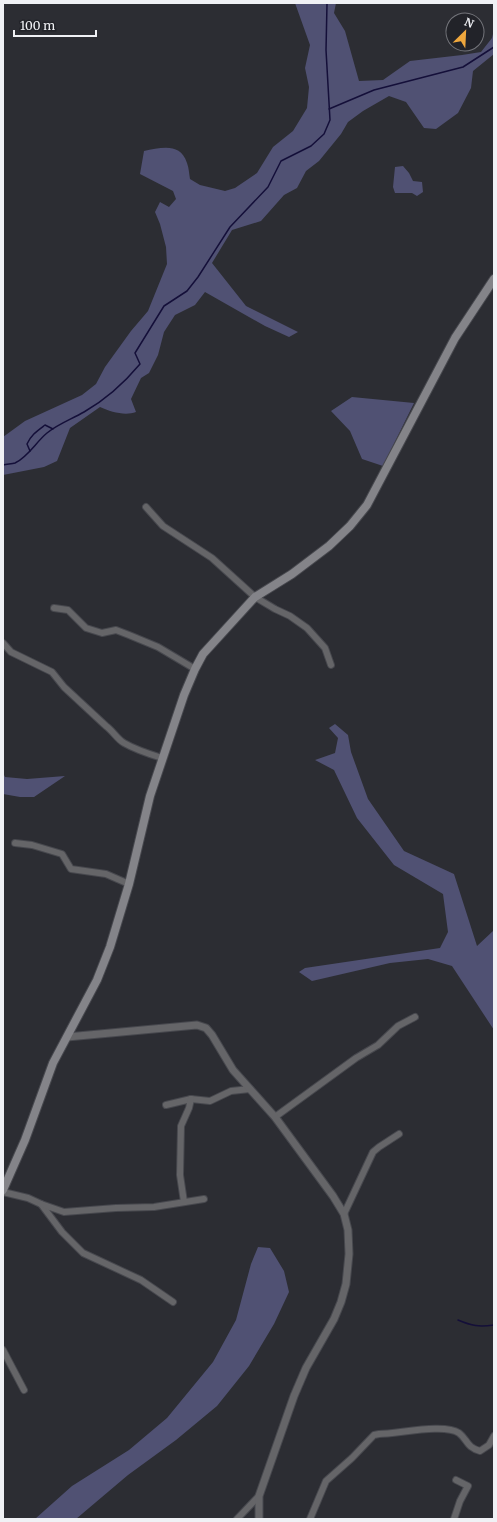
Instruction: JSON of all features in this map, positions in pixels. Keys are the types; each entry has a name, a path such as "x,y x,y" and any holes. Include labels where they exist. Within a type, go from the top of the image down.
{"main road":[{"path":"3,1191 25,1140 53,1063 97,980 110,948 129,884 150,796 162,758 184,695 203,654 255,597 292,574 329,546 350,526 367,505 455,338 494,279"}],"street":[{"path":"146,507 163,526 212,558 255,597 275,610 290,616 307,628 325,648 331,664"},
{"path":"54,608 68,610 86,628 102,634 116,630 158,647 195,669"},
{"path":"3,643 12,652 52,672 64,687 113,731 122,742 133,748 162,758"},
{"path":"15,843 32,845 62,854 71,869 106,874 129,884"},
{"path":"275,1117 356,1058 378,1045 398,1026 415,1017"},
{"path":"67,1036 197,1026 206,1028 212,1035 233,1070 275,1117 333,1196 344,1214 348,1230 349,1254 346,1284 341,1302 334,1319 306,1368 294,1396 259,1496 259,1519"},
{"path":"166,1105 190,1099 210,1101 231,1091 250,1089"},
{"path":"184,1202 180,1175 181,1126 190,1108 190,1099"},
{"path":"344,1214 373,1152 399,1134"},
{"path":"3,1191 28,1198 64,1212 154,1207 204,1199"},
{"path":"41,1204 62,1232 84,1253 141,1280 173,1302"},
{"path":"3,1350 24,1390"},
{"path":"310,1519 326,1481 352,1458 374,1435 426,1429 449,1430 459,1433 472,1449 480,1451 489,1445 494,1436"},
{"path":"454,1519 460,1501 468,1486 456,1480"},
{"path":"237,1519 259,1496"}],"shaded area":[{"path":"295,3 336,3 334,13 345,31 359,81 383,80 410,61 485,52 485,47 492,38 494,30 494,54 473,71 471,88 458,113 436,129 424,128 406,102 389,96 363,111 348,122 341,134 319,161 306,171 297,188 284,195 261,221 232,230 212,263 246,306 298,332 289,337 265,326 205,292 195,305 175,315 164,332 158,355 149,373 141,378 131,399 136,412 127,414 118,413 100,407 70,428 57,461 44,467 3,475 3,437 25,421 82,395 96,384 105,367 131,331 148,311 167,264 166,247 155,212 160,202 169,207 176,199 173,191 140,174 144,151 163,148 175,149 184,156 188,165 190,179 200,185 225,191 235,188 257,173 273,147 293,131 307,108 309,87 305,68 310,45"},
{"path":"403,166 413,181 422,182 423,192 417,196 412,193 395,193 393,187 395,167"},
{"path":"352,397 414,403 383,466 362,459 350,431 331,411"},
{"path":"335,724 348,735 351,752 368,799 404,851 454,874 477,946 493,931 494,928 494,1030 452,966 428,959 390,963 312,981 299,972 305,968 440,948 448,932 443,894 394,865 357,818 334,770 315,760 335,753 338,738 329,728"},
{"path":"3,773 5,777 27,779 65,776 34,797 20,797 3,794"},
{"path":"258,1247 270,1248 284,1271 289,1292 274,1324 249,1366 217,1406 176,1440 128,1475 76,1519 35,1519 72,1486 129,1450 167,1418 213,1362 236,1320 251,1264"}],"waterway":[{"path":"3,465 15,463 20,460 47,433 100,402 128,377 140,364 135,353 164,306 187,291 198,277 230,227 268,187 281,161 311,146 324,134 330,120 326,50 326,3"},
{"path":"329,109 374,90 463,67 494,47"},
{"path":"30,451 27,444 34,433 45,425 53,429"},
{"path":"458,1320 476,1326 494,1325"}]}
